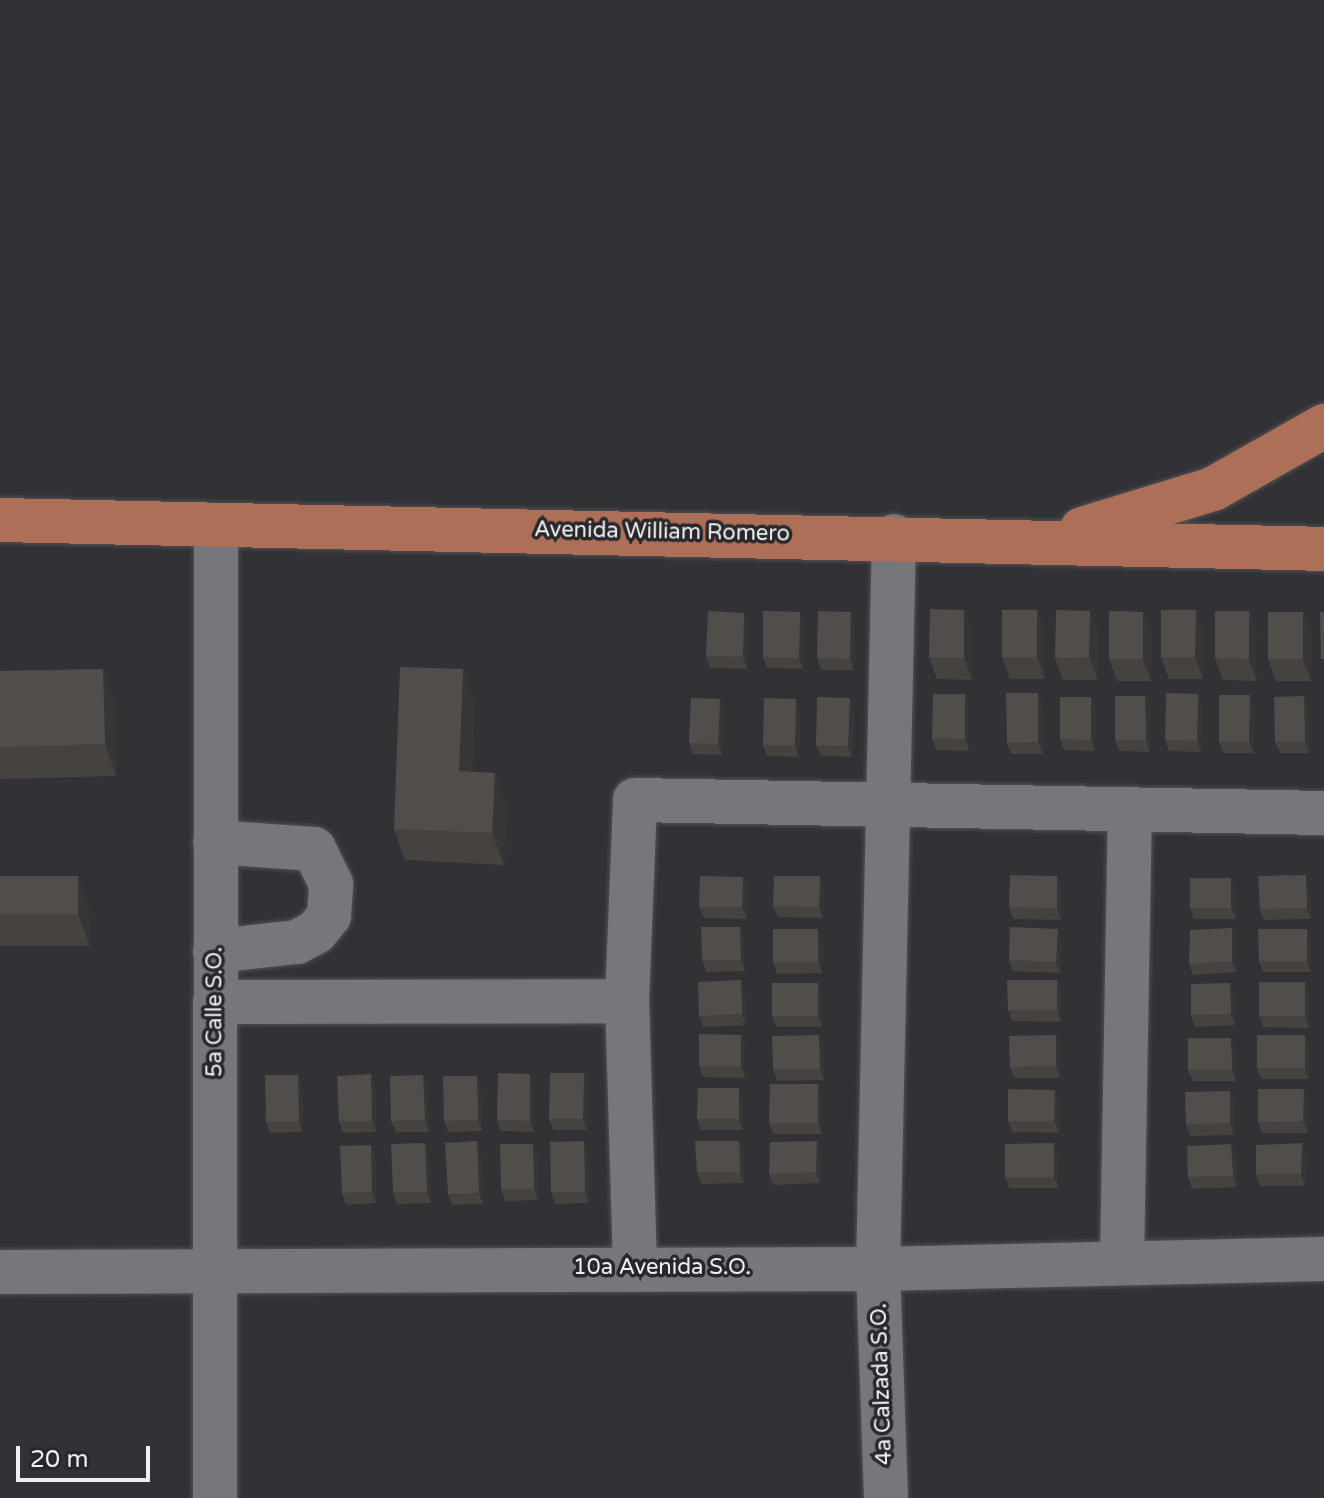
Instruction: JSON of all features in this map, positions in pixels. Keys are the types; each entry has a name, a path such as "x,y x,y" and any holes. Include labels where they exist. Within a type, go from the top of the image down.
{"main road":[{"path":"993,540 1102,526 1213,489 1324,426"},
{"name":"Avenida William Romero","path":"0,520 894,536 1324,549"}],"street":[{"name":"5a Calle S.O.","path":"215,1498 216,526"},
{"name":"4a Calzada S.O.","path":"886,1498 878,1269 893,804 894,536"},
{"path":"635,1267 627,1001 635,800 1324,813"},
{"path":"1122,1263 1130,809"},
{"path":"215,842 314,849 331,884 329,916 316,932 297,942 215,951"},
{"path":"215,1002 627,1001"},
{"name":"10a Avenida S.O.","path":"0,1272 216,1268 878,1269 1324,1259"}],"building":[{"path":"930,609 964,610 964,658 929,657"},
{"path":"1002,610 1037,610 1037,657 1002,657"},
{"path":"1056,610 1090,611 1089,657 1055,658"},
{"path":"1161,610 1196,610 1195,657 1161,657"},
{"path":"708,611 744,613 743,657 706,656"},
{"path":"763,611 800,612 799,658 763,657"},
{"path":"818,611 851,612 850,659 817,658"},
{"path":"1109,611 1143,612 1143,659 1109,659"},
{"path":"1215,611 1249,611 1249,659 1215,658"},
{"path":"1268,612 1303,612 1303,659 1268,659"},
{"path":"1320,612 1324,612 1324,659 1321,659"},
{"path":"400,667 463,669 459,771 495,773 492,833 394,829"},
{"path":"103,669 105,744 0,747 0,671"},
{"path":"1006,693 1038,693 1038,742 1007,743"},
{"path":"1166,693 1198,694 1197,741 1165,740"},
{"path":"933,694 965,694 965,739 932,738"},
{"path":"1219,695 1250,695 1249,742 1219,742"},
{"path":"1115,696 1145,696 1146,740 1115,740"},
{"path":"1304,696 1305,742 1275,742 1274,697"},
{"path":"817,697 850,698 848,746 816,745"},
{"path":"1060,697 1091,697 1091,740 1060,739"},
{"path":"691,698 720,699 718,744 689,743"},
{"path":"764,698 796,699 795,745 763,745"},
{"path":"1010,875 1057,876 1057,908 1009,907"},
{"path":"1306,875 1307,908 1260,909 1258,876"},
{"path":"0,876 78,876 78,914 0,914"},
{"path":"700,876 743,877 742,907 699,907"},
{"path":"774,876 820,876 819,907 773,906"},
{"path":"1190,878 1231,878 1231,908 1190,908"},
{"path":"701,927 740,927 741,960 702,960"},
{"path":"1010,927 1058,929 1056,962 1009,960"},
{"path":"1232,928 1232,961 1189,964 1190,930"},
{"path":"773,929 818,929 818,962 773,962"},
{"path":"1258,929 1307,929 1307,961 1259,961"},
{"path":"741,980 742,1014 699,1016 698,982"},
{"path":"1007,980 1057,980 1057,1010 1008,1010"},
{"path":"1259,982 1305,982 1305,1016 1259,1016"},
{"path":"772,983 818,983 818,1016 772,1016"},
{"path":"1230,983 1231,1014 1191,1015 1191,984"},
{"path":"699,1034 741,1035 741,1066 699,1066"},
{"path":"819,1035 820,1069 773,1069 772,1036"},
{"path":"1056,1035 1056,1066 1010,1067 1009,1036"},
{"path":"1257,1035 1305,1035 1305,1068 1257,1068"},
{"path":"1188,1038 1231,1038 1232,1070 1188,1070"},
{"path":"498,1073 530,1074 530,1121 497,1120"},
{"path":"550,1073 584,1073 583,1119 549,1119"},
{"path":"371,1074 372,1121 339,1121 337,1076"},
{"path":"265,1075 298,1075 299,1121 266,1122"},
{"path":"423,1075 425,1120 391,1121 390,1076"},
{"path":"443,1076 477,1076 478,1120 444,1121"},
{"path":"770,1084 818,1084 818,1123 769,1123"},
{"path":"698,1088 739,1088 739,1119 697,1119"},
{"path":"1008,1089 1055,1090 1054,1121 1008,1121"},
{"path":"1258,1089 1304,1089 1303,1121 1258,1122"},
{"path":"1230,1091 1230,1123 1186,1124 1185,1092"},
{"path":"477,1141 479,1193 448,1194 445,1143"},
{"path":"584,1141 585,1192 551,1192 550,1142"},
{"path":"695,1141 739,1141 740,1172 697,1172"},
{"path":"817,1141 816,1172 769,1174 770,1142"},
{"path":"425,1143 427,1192 393,1192 391,1144"},
{"path":"1054,1143 1054,1177 1005,1177 1005,1144"},
{"path":"1302,1143 1301,1174 1256,1174 1256,1145"},
{"path":"500,1144 533,1144 534,1189 501,1189"},
{"path":"1231,1144 1233,1176 1188,1177 1187,1146"},
{"path":"371,1145 372,1192 342,1193 340,1146"}]}
